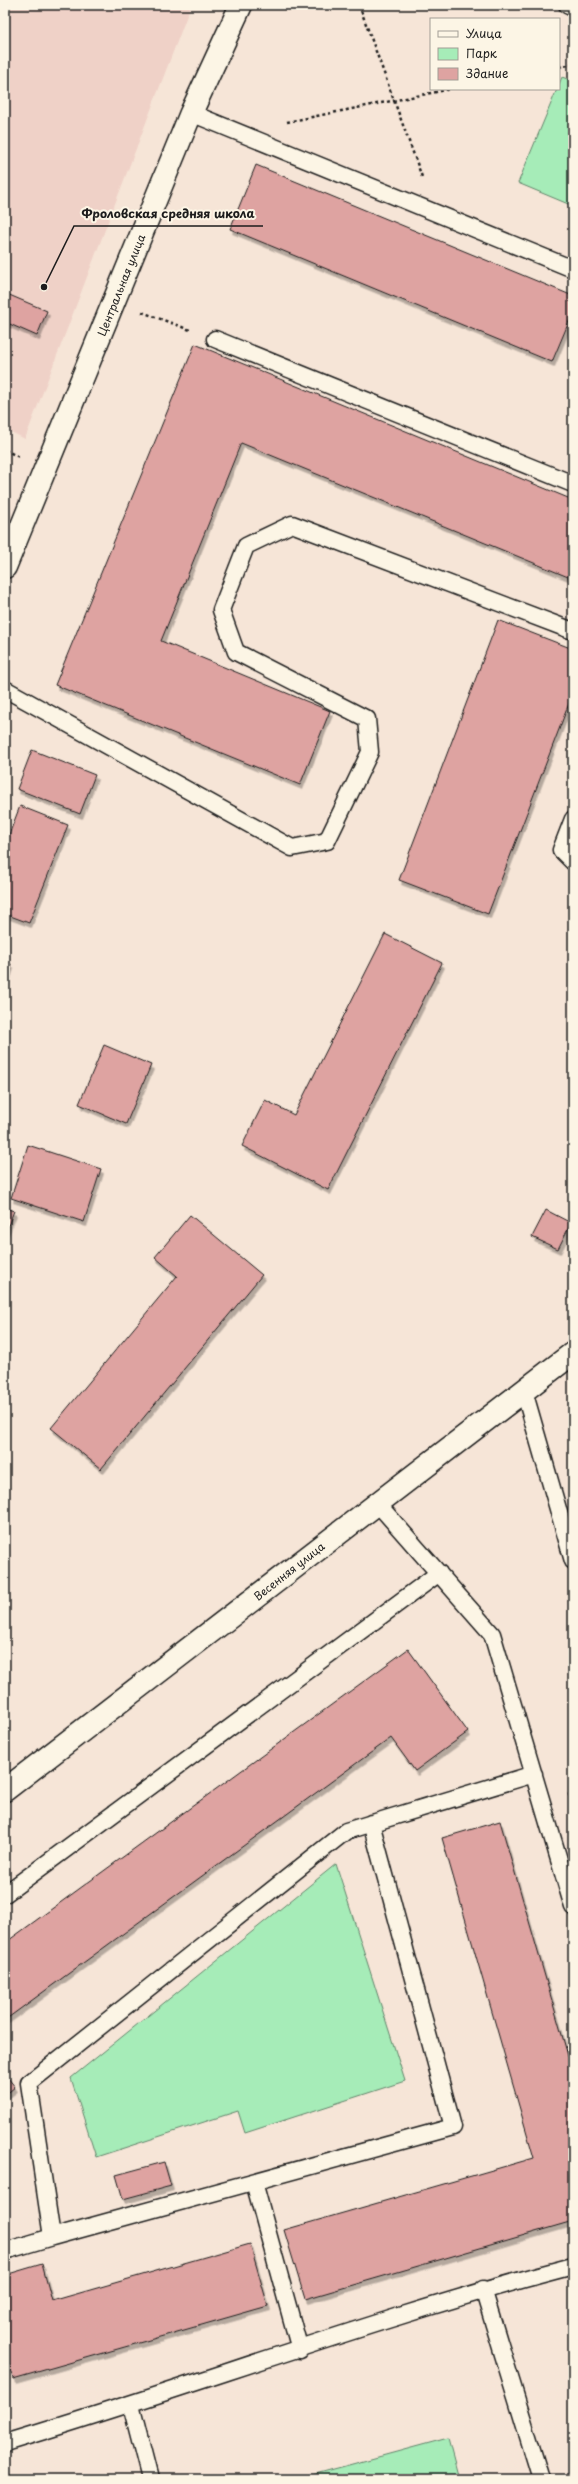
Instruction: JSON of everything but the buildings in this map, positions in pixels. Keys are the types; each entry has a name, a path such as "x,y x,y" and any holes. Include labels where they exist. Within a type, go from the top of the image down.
{"street":[{"name":"Центральная улица","path":"5,567 191,114 241,5"},
{"name":"Весенняя улица","path":"5,1790 376,1503 573,1353"}],"lane":[{"path":"567,5 573,8"},
{"path":"191,114 573,269"},
{"path":"215,339 573,484"},
{"path":"5,689 292,848 327,841 370,752 367,719 236,652 221,610 246,546 292,524 573,631"},
{"path":"573,819 561,850 573,862"},
{"path":"524,1390 573,1560"},
{"path":"376,1503 492,1634 573,1907"},
{"path":"5,1894 439,1573"},
{"path":"52,2238 29,2083 346,1830 534,1774"},
{"path":"5,2251 453,2128 371,1823"},
{"path":"254,2182 300,2350"},
{"path":"5,2443 131,2405 483,2289 573,2266"},
{"path":"483,2289 541,2479"},
{"path":"131,2405 150,2479"}],"path":[{"path":"359,5 435,213"},
{"path":"560,67 573,64"},
{"path":"281,123 446,90"},
{"path":"114,301 215,339"}],"shaded area":[{"path":"5,5 191,5 25,439 5,429"}],"green space":[{"path":"562,77 573,81 573,206 518,183 557,90 560,90 560,82"},
{"path":"336,1864 405,2081 245,2133 238,2111 96,2157 71,2078"},
{"path":"448,2438 459,2479 297,2479"}],"place":[{"name":"Фроловская средняя школа","path":"44,287"}]}
